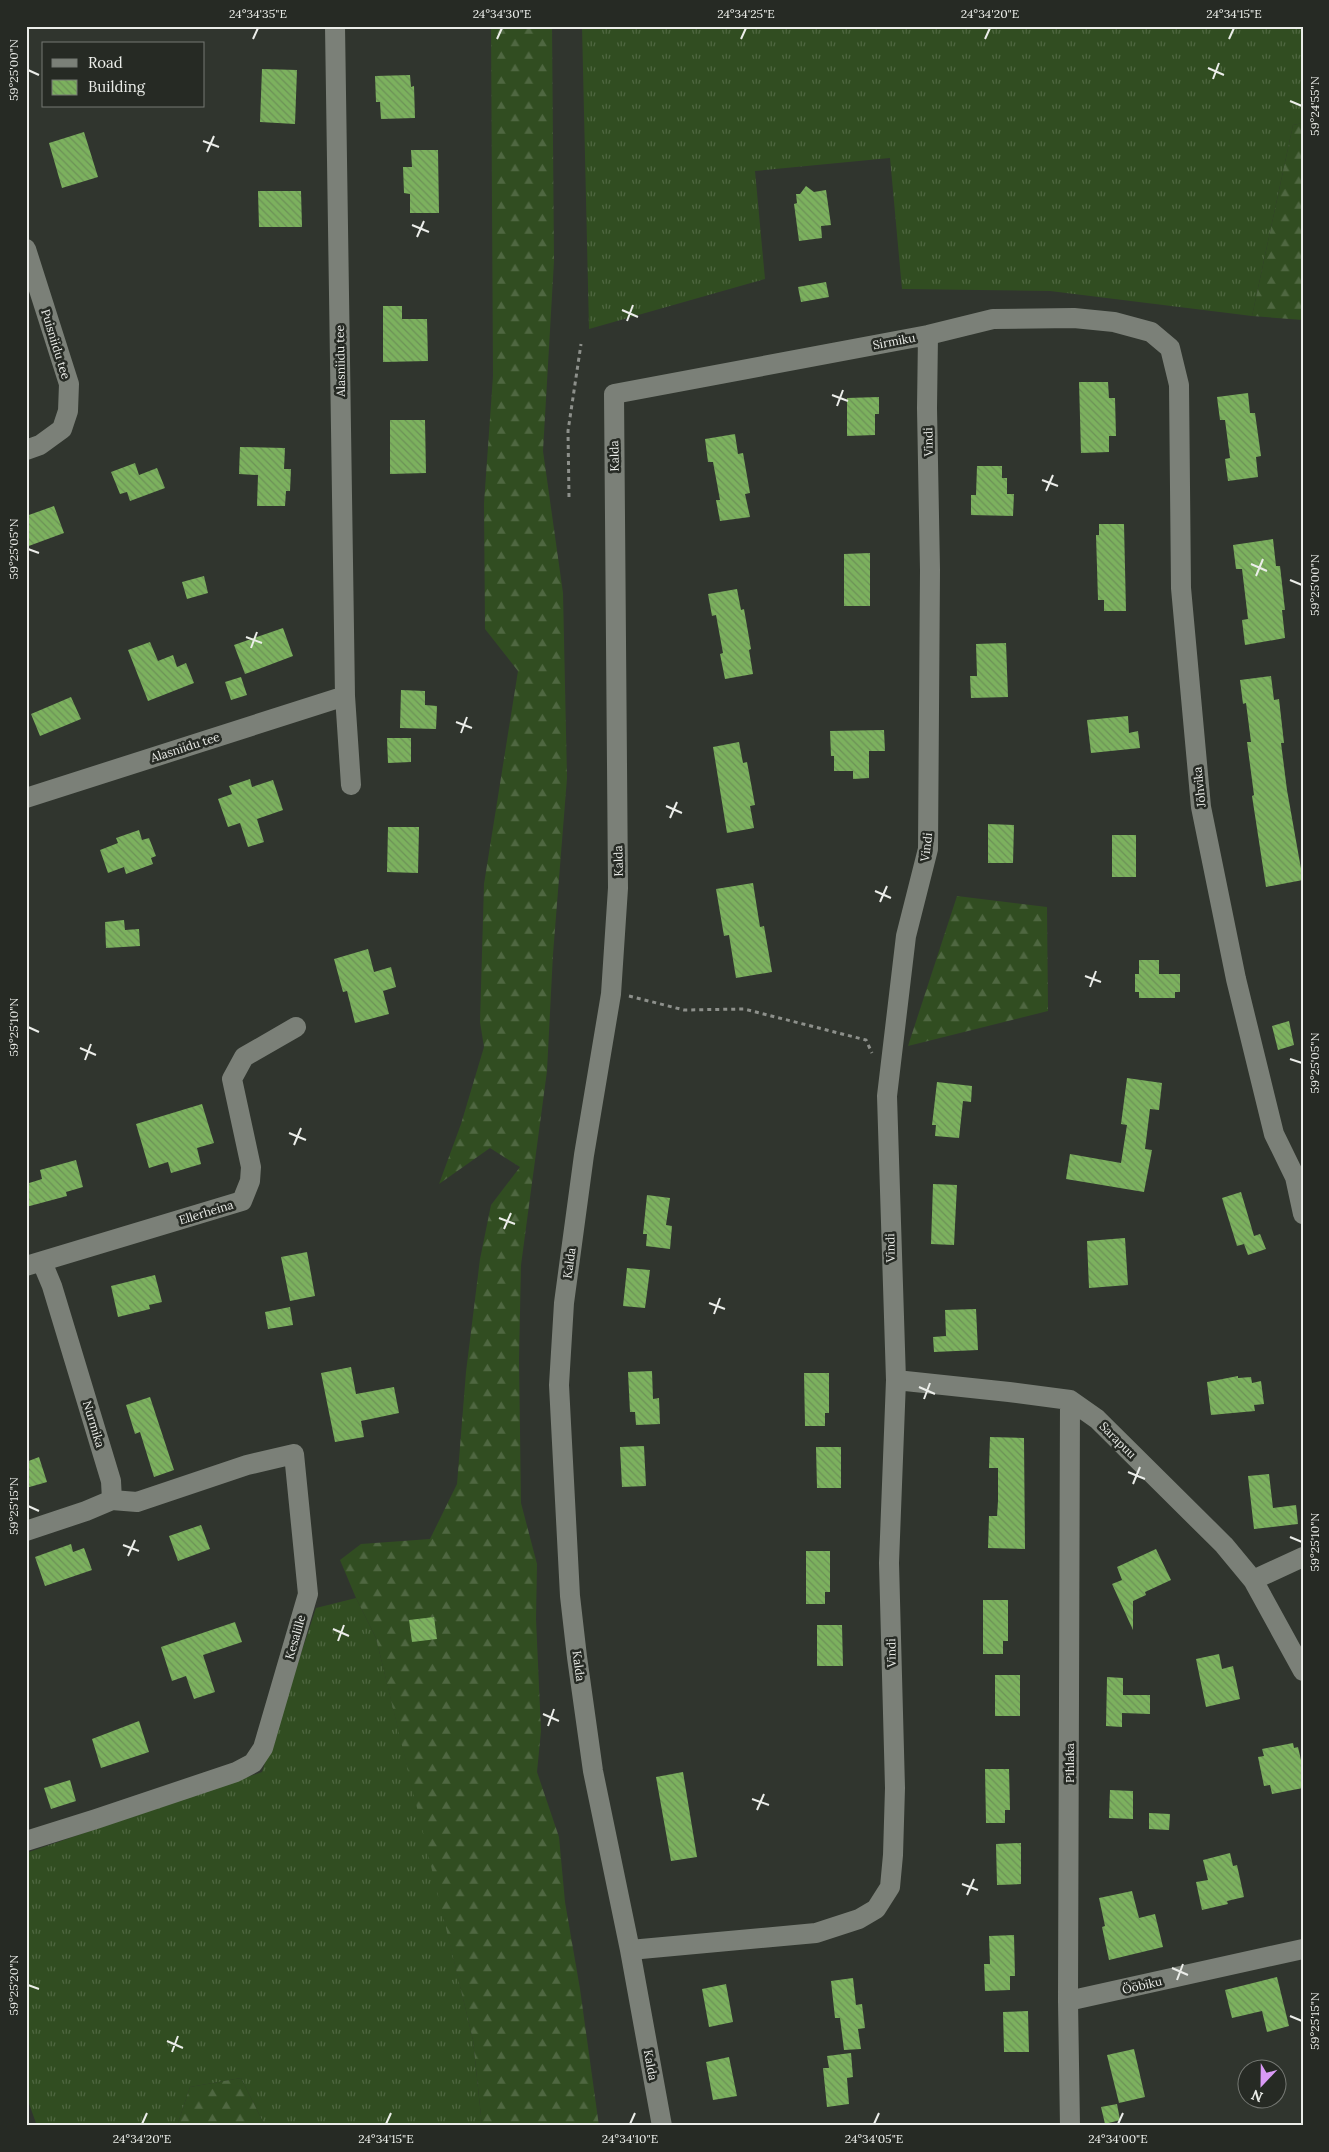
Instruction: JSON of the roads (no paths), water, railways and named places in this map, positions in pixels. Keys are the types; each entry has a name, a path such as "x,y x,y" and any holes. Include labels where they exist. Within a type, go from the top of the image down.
{"street":[{"name":"Alasniidu tee","path":"335,26 345,696 351,785"},
{"name":"Puisniidu tee","path":"26,249 69,384 68,411 62,429 40,445 26,450"},
{"name":"Sirmiku","path":"614,394 928,335 993,319 1074,318 1114,322 1150,332 1170,348"},
{"name":"Vindi","path":"630,1950 816,1933 860,1919 876,1908 890,1887 894,1855 895,1788 889,1564 896,1380 891,1276 888,1082 906,936 928,849 930,599 928,335"},
{"name":"Jõhvika","path":"1170,348 1178,385 1181,588 1201,807 1236,979 1274,1134 1295,1177 1303,1214"},
{"name":"Kalda","path":"614,394 618,888 611,994 584,1155 565,1293 559,1386 570,1596 593,1771 630,1950 662,2126"},
{"name":"Alasniidu tee","path":"26,798 345,696"},
{"name":"Ellerheina","path":"34,1264 242,1200 250,1181 251,1167 232,1079 244,1057 296,1028"},
{"name":"Nurmika","path":"34,1264 52,1286 111,1481 112,1500"},
{"name":"Sarapuu","path":"896,1380 1070,1400 1097,1419 1224,1545 1253,1580 1303,1671"},
{"name":"Pihlaka","path":"1070,1400 1068,2001 1070,2126"},
{"name":"Kesalille","path":"26,1841 236,1772 253,1763 263,1748 308,1594 294,1454 247,1465 138,1502 112,1500"},
{"path":"26,1531 86,1511 112,1500"},
{"path":"1253,1580 1303,1557"},
{"name":"Ööbiku","path":"1068,2001 1303,1948"}]}
